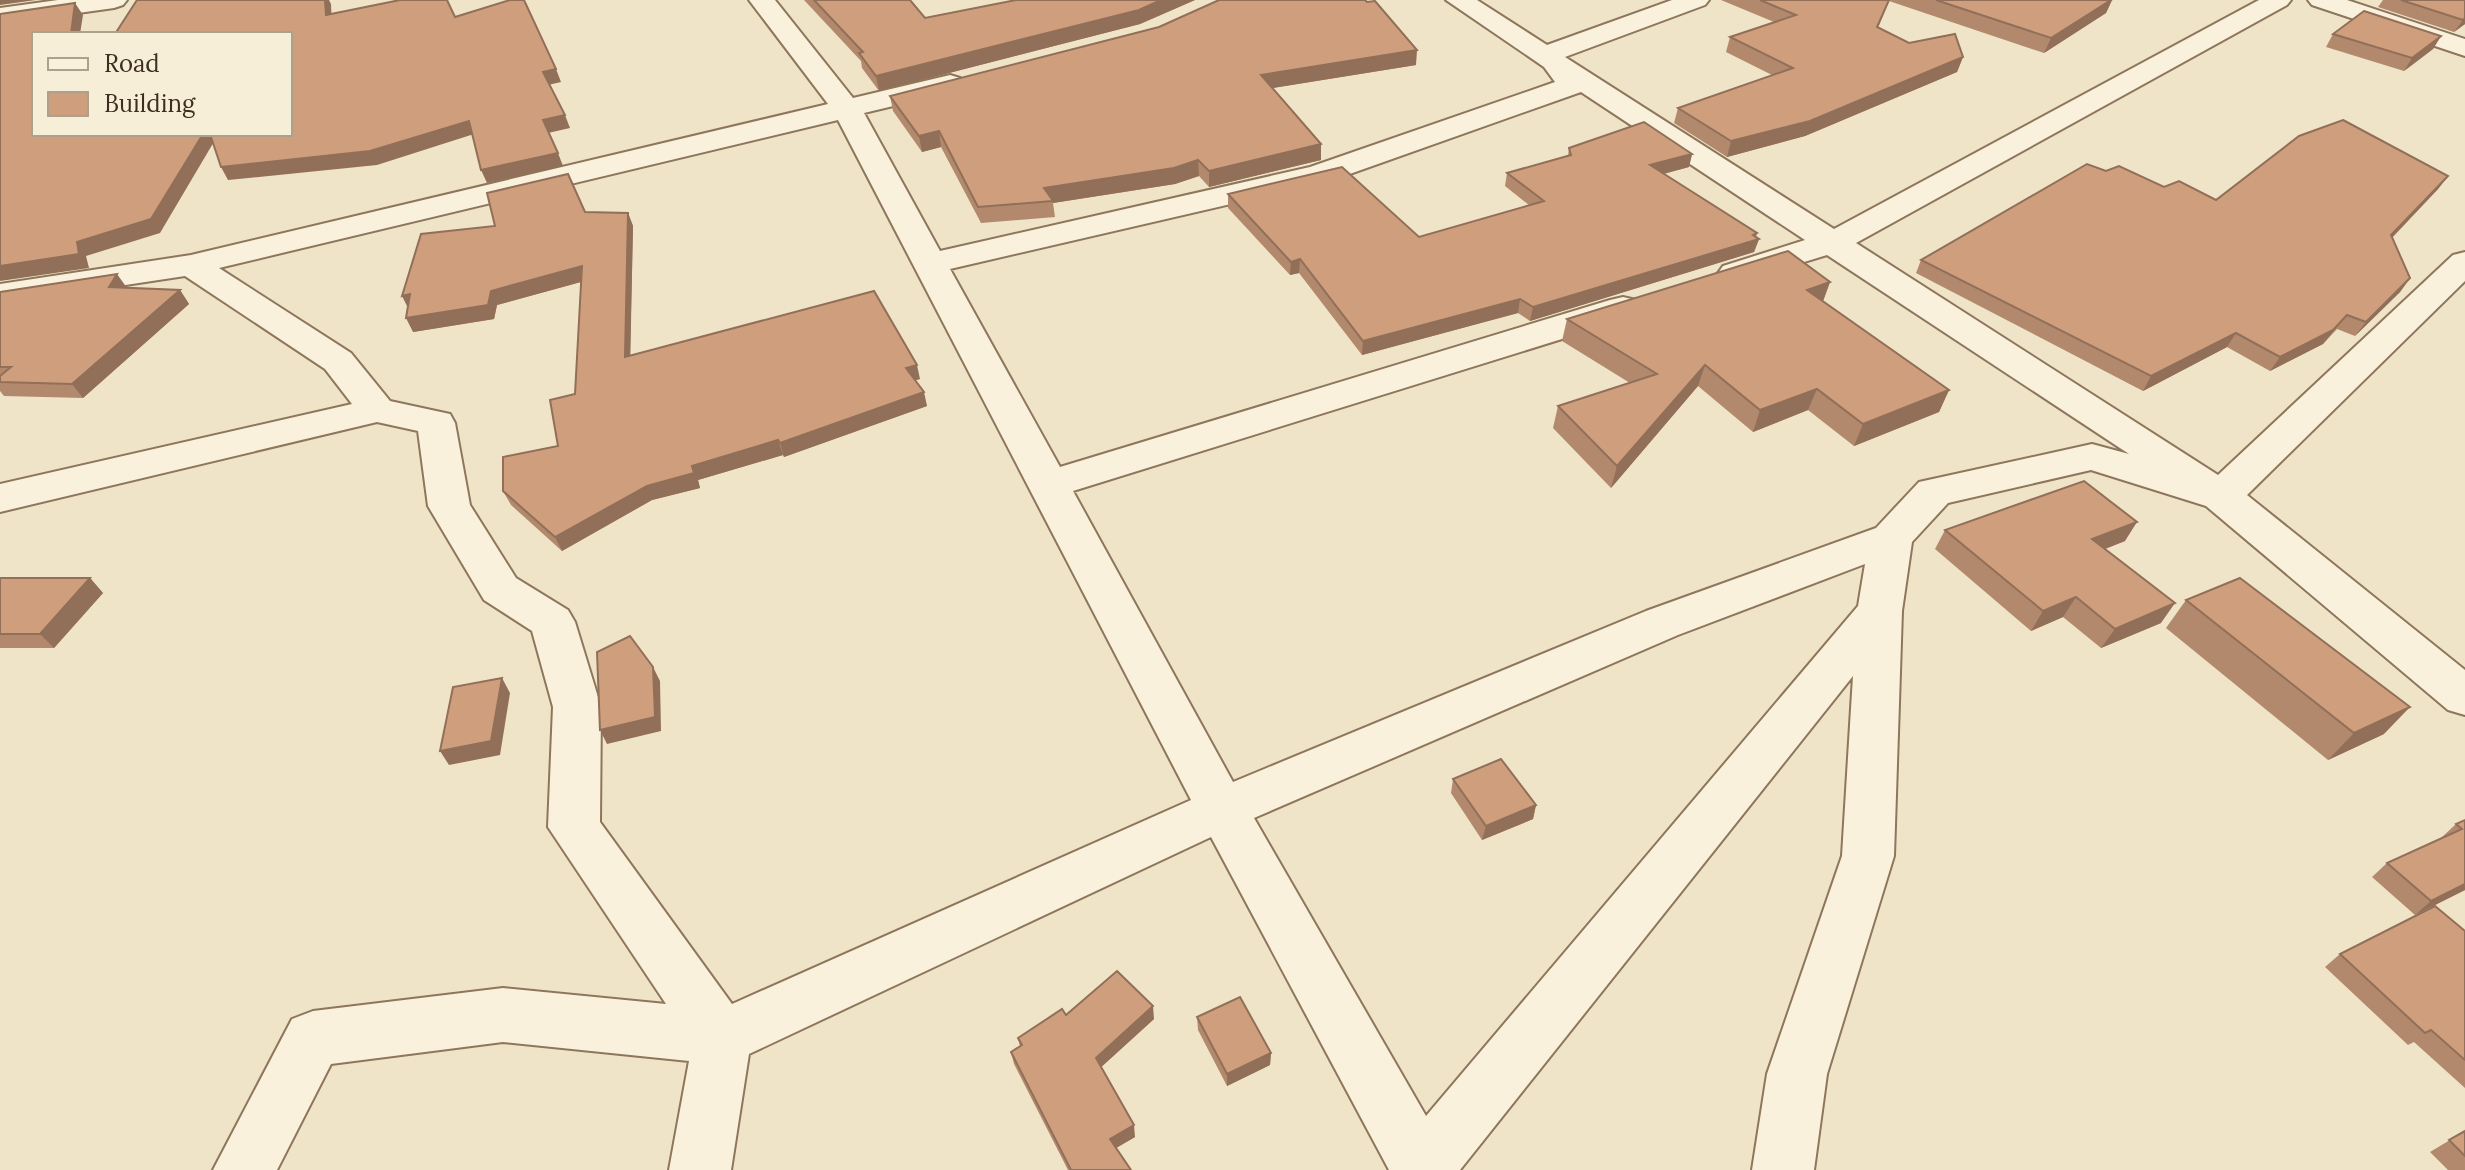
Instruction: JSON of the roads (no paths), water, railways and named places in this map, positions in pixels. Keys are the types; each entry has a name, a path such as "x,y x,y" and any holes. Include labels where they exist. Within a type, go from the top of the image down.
{"street":[{"path":"0,16 114,0"},
{"path":"762,0 848,111 1222,809 1422,1170 1880,611"},
{"path":"1459,0 1547,54 2221,496 2465,697"},
{"path":"1547,54 1696,0"},
{"path":"1698,284 1834,242 2278,0"},
{"path":"2321,0 2465,48"},
{"path":"932,263 1319,174 1573,85 1547,54"},
{"path":"0,294 191,265 969,80"},
{"path":"2221,496 2465,262"},
{"path":"191,265 338,361 377,410"},
{"path":"1048,485 1653,298"},
{"path":"0,498 377,410 436,423 449,506 500,589 552,622 577,707 574,827 722,1037 700,1170"},
{"path":"244,1170 313,1039 503,1015 722,1037 1222,809 1662,623 1891,538 1934,492 2092,457 2221,496"},
{"path":"1783,1170 1797,1074 1868,856 1880,611 1891,538"}]}
